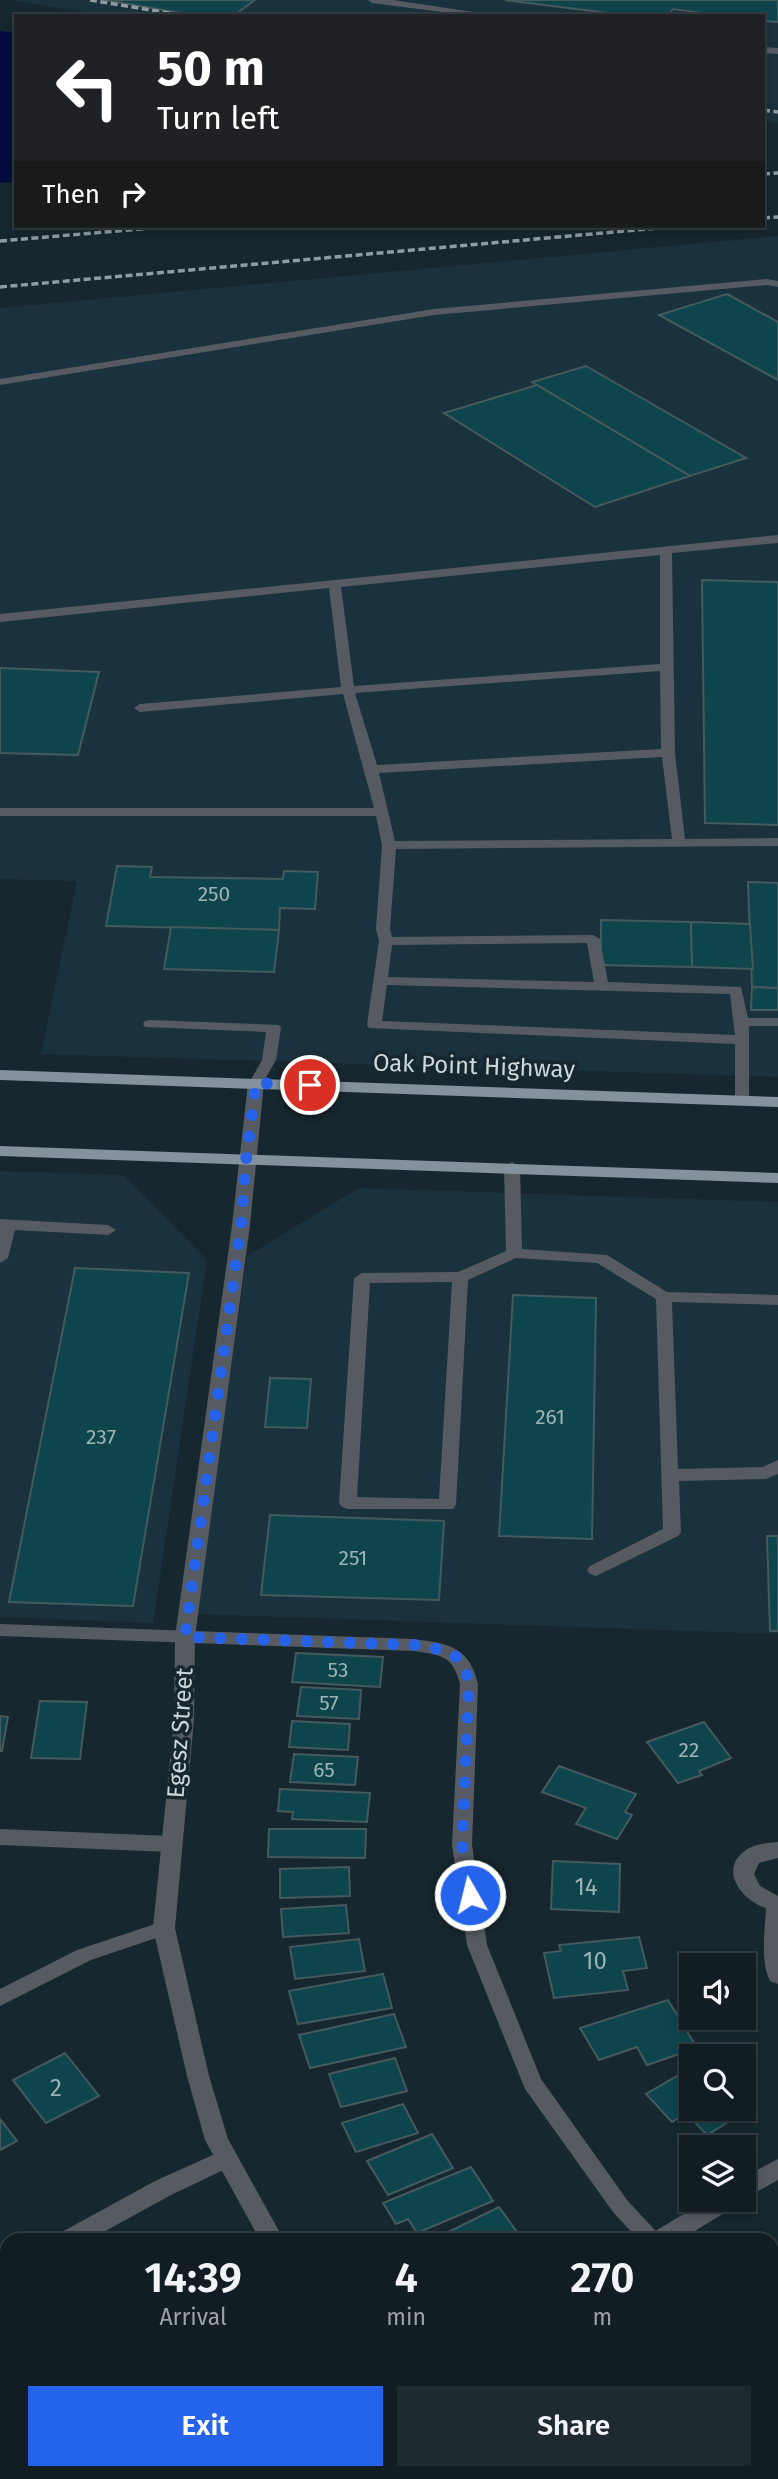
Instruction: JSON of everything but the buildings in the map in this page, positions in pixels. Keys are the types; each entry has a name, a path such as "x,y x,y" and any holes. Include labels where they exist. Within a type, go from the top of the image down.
{"main road":[{"name":"Oak Point Highway","path":"0,1074 778,1102"},
{"path":"0,1151 778,1178"}],"street":[{"name":"Egesz Street","path":"256,1083 241,1225 185,1637 184,1719 164,1928 198,2076 217,2140 268,2233"},
{"path":"0,1837 170,1844"},
{"path":"778,1850 760,1853 750,1859 743,1867 742,1877 745,1886 754,1896 778,1904 775,1936 778,1975"},
{"path":"81,2233 163,2188 226,2158"},
{"path":"756,2182 778,2168"},
{"path":"672,2233 706,2212"}],"lane":[{"path":"372,0 480,14"},
{"path":"0,383 434,312 774,282"},
{"path":"0,618 778,539"},
{"path":"666,549 668,753 679,841"},
{"path":"335,585 348,690 372,769 388,845 383,929 386,941 374,1025 742,1040"},
{"path":"139,708 666,667"},
{"path":"372,769 668,753"},
{"path":"0,812 382,812"},
{"path":"388,845 778,842"},
{"path":"386,941 593,939 602,986"},
{"path":"380,981 736,990 742,1022 742,1101"},
{"path":"742,1022 778,1022"},
{"path":"150,1024 274,1028 269,1060 256,1083"},
{"path":"512,1167 514,1254"},
{"path":"0,1258 4,1224 108,1230"},
{"path":"460,1277 447,1505 348,1503 362,1278 460,1277 514,1254 601,1258 664,1297 778,1300"},
{"path":"596,1570 672,1532 664,1297"},
{"path":"671,1475 766,1473 778,1466"},
{"path":"0,1630 414,1645 440,1650 466,1665 469,1684 462,1845 477,1945 532,2083 620,2206 646,2233"},
{"path":"0,1998 84,1955 164,1928"}],"shaded area":[{"path":"9,0 778,0 778,123 765,121 765,14 95,14"},
{"path":"0,31 14,33 14,182 0,183"},
{"path":"778,236 778,1077 41,1054 77,881 0,879 0,308"},
{"path":"0,1171 123,1175 207,1260 153,1623 0,1617"},
{"path":"359,1188 778,1202 778,1634 196,1614 247,1256"}],"railway":[{"path":"90,0 175,14"},
{"path":"765,110 778,112"},
{"path":"765,174 778,173"},
{"path":"765,218 778,217"},
{"path":"0,241 152,228"},
{"path":"0,287 659,228"}],"route":[{"path":"310,1085 256,1083 241,1225 185,1637 414,1645 440,1650 466,1665 469,1684 462,1845 470,1895"}]}
